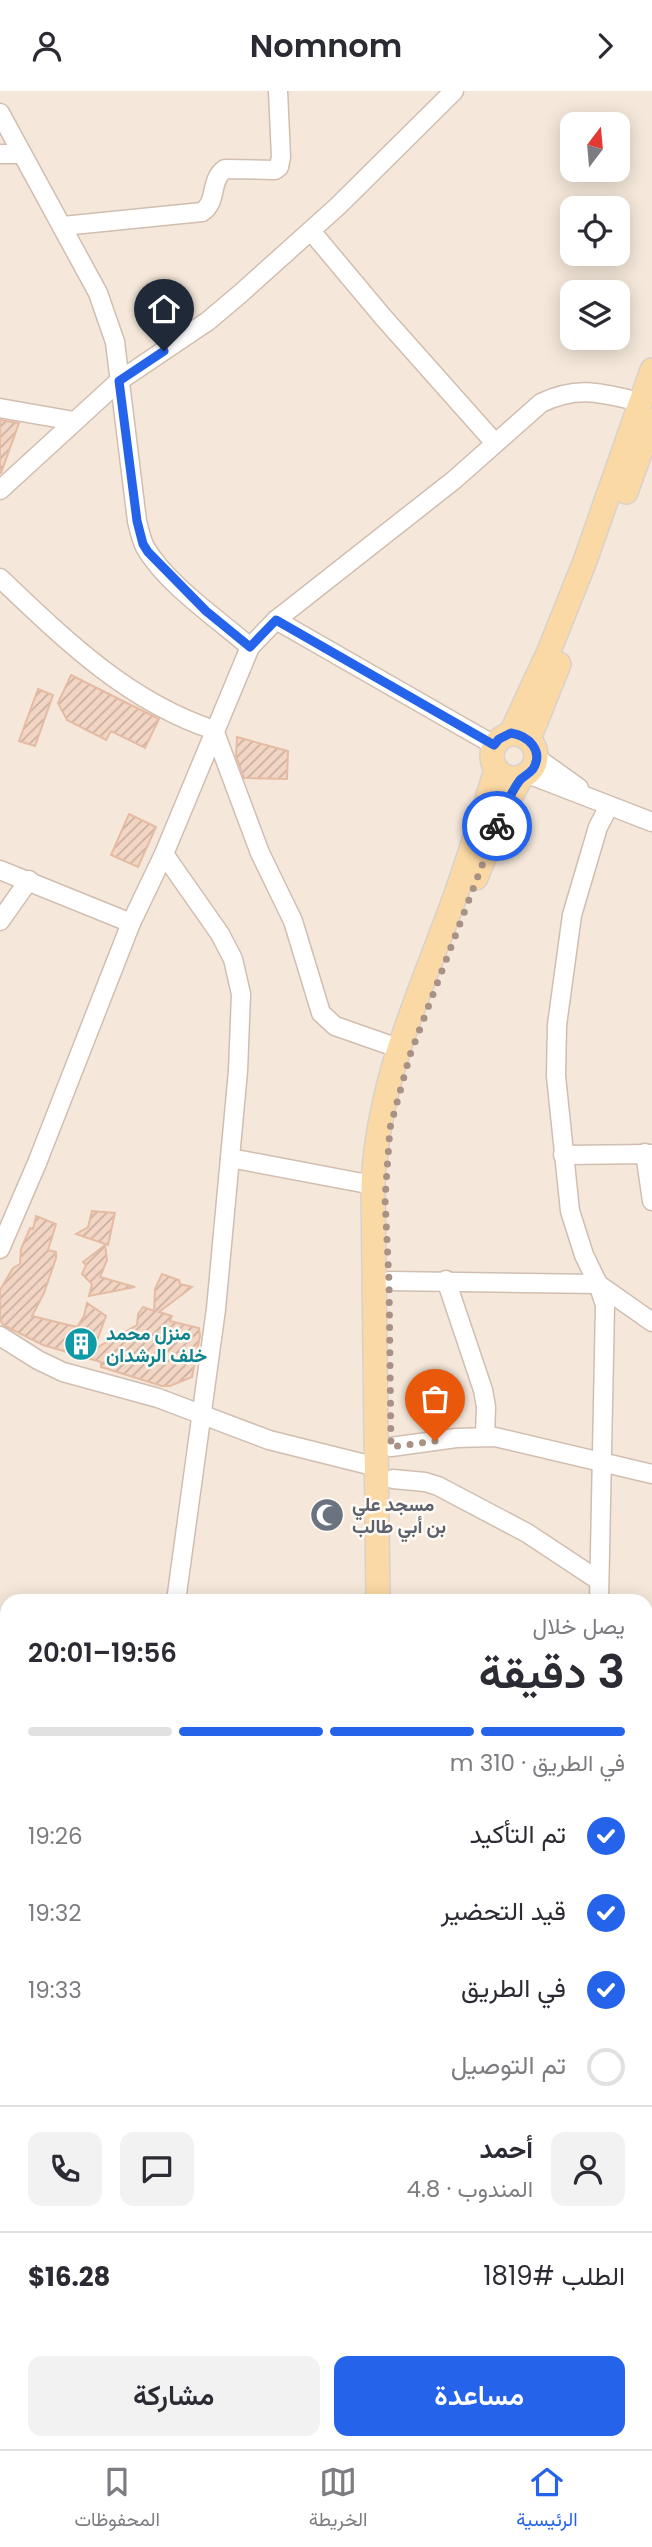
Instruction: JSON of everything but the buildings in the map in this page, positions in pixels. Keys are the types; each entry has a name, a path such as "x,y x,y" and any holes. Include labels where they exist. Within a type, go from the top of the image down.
{"main road":[{"path":"520,755 645,462 646,411 652,370"},
{"path":"378,1594 385,1473 391,1447 385,1181 395,1107 413,1045 503,811 549,651 646,411"},
{"path":"391,1594 373,1185 377,1128 398,1048 450,910 496,770 491,760 520,755"}],"street":[{"path":"63,226 197,213 210,205 216,179 225,169 275,170 281,163 278,91"},
{"path":"0,490 119,381 208,321 311,231 454,91"},
{"path":"0,113 98,293 108,320 115,342 137,521 143,544 180,587 250,647"},
{"path":"0,154 22,154"},
{"path":"311,231 495,443"},
{"path":"0,1249 37,1163 131,923 164,854 250,647 276,620 454,480 541,403 556,396 588,391 646,411"},
{"path":"0,408 74,421"},
{"path":"0,578 67,641 110,676 175,717 214,730"},
{"path":"276,620 602,803 652,822"},
{"path":"214,730 260,853 293,921 321,1013 335,1027 398,1048"},
{"path":"599,1594 604,1305 598,1284 575,1232 570,1211 556,1076 560,999 568,939 578,890 598,827 602,803"},
{"path":"164,854 220,934 240,980 238,1071 216,1309 177,1594"},
{"path":"0,870 131,923"},
{"path":"0,921 29,880"},
{"path":"563,1155 649,1153 652,1201"},
{"path":"230,1158 373,1185"},
{"path":"446,1280 483,1390 486,1407 485,1436"},
{"path":"389,1281 598,1284 652,1322"},
{"path":"0,1336 63,1372 158,1398 269,1440 438,1486 527,1533 598,1580"},
{"path":"391,1447 485,1436 513,1440 652,1474"}],"shaded area":[{"path":"0,91 652,91 652,1594 0,1594"}],"way so far":[{"path":"435,1441 391,1447 389,1281 385,1235 385,1181 390,1128 410,1055 497,826"}],"place":[{"name":"منزل محمد خلف الرشدان","path":"81,1344"},
{"name":"مسجد علي بن أبي طالب","path":"327,1515"}],"route":[{"path":"164,351 119,381 137,521 148,552 206,611 250,647 276,620 494,745 511,733 529,739 537,758 534,767 521,778 497,826"}]}
